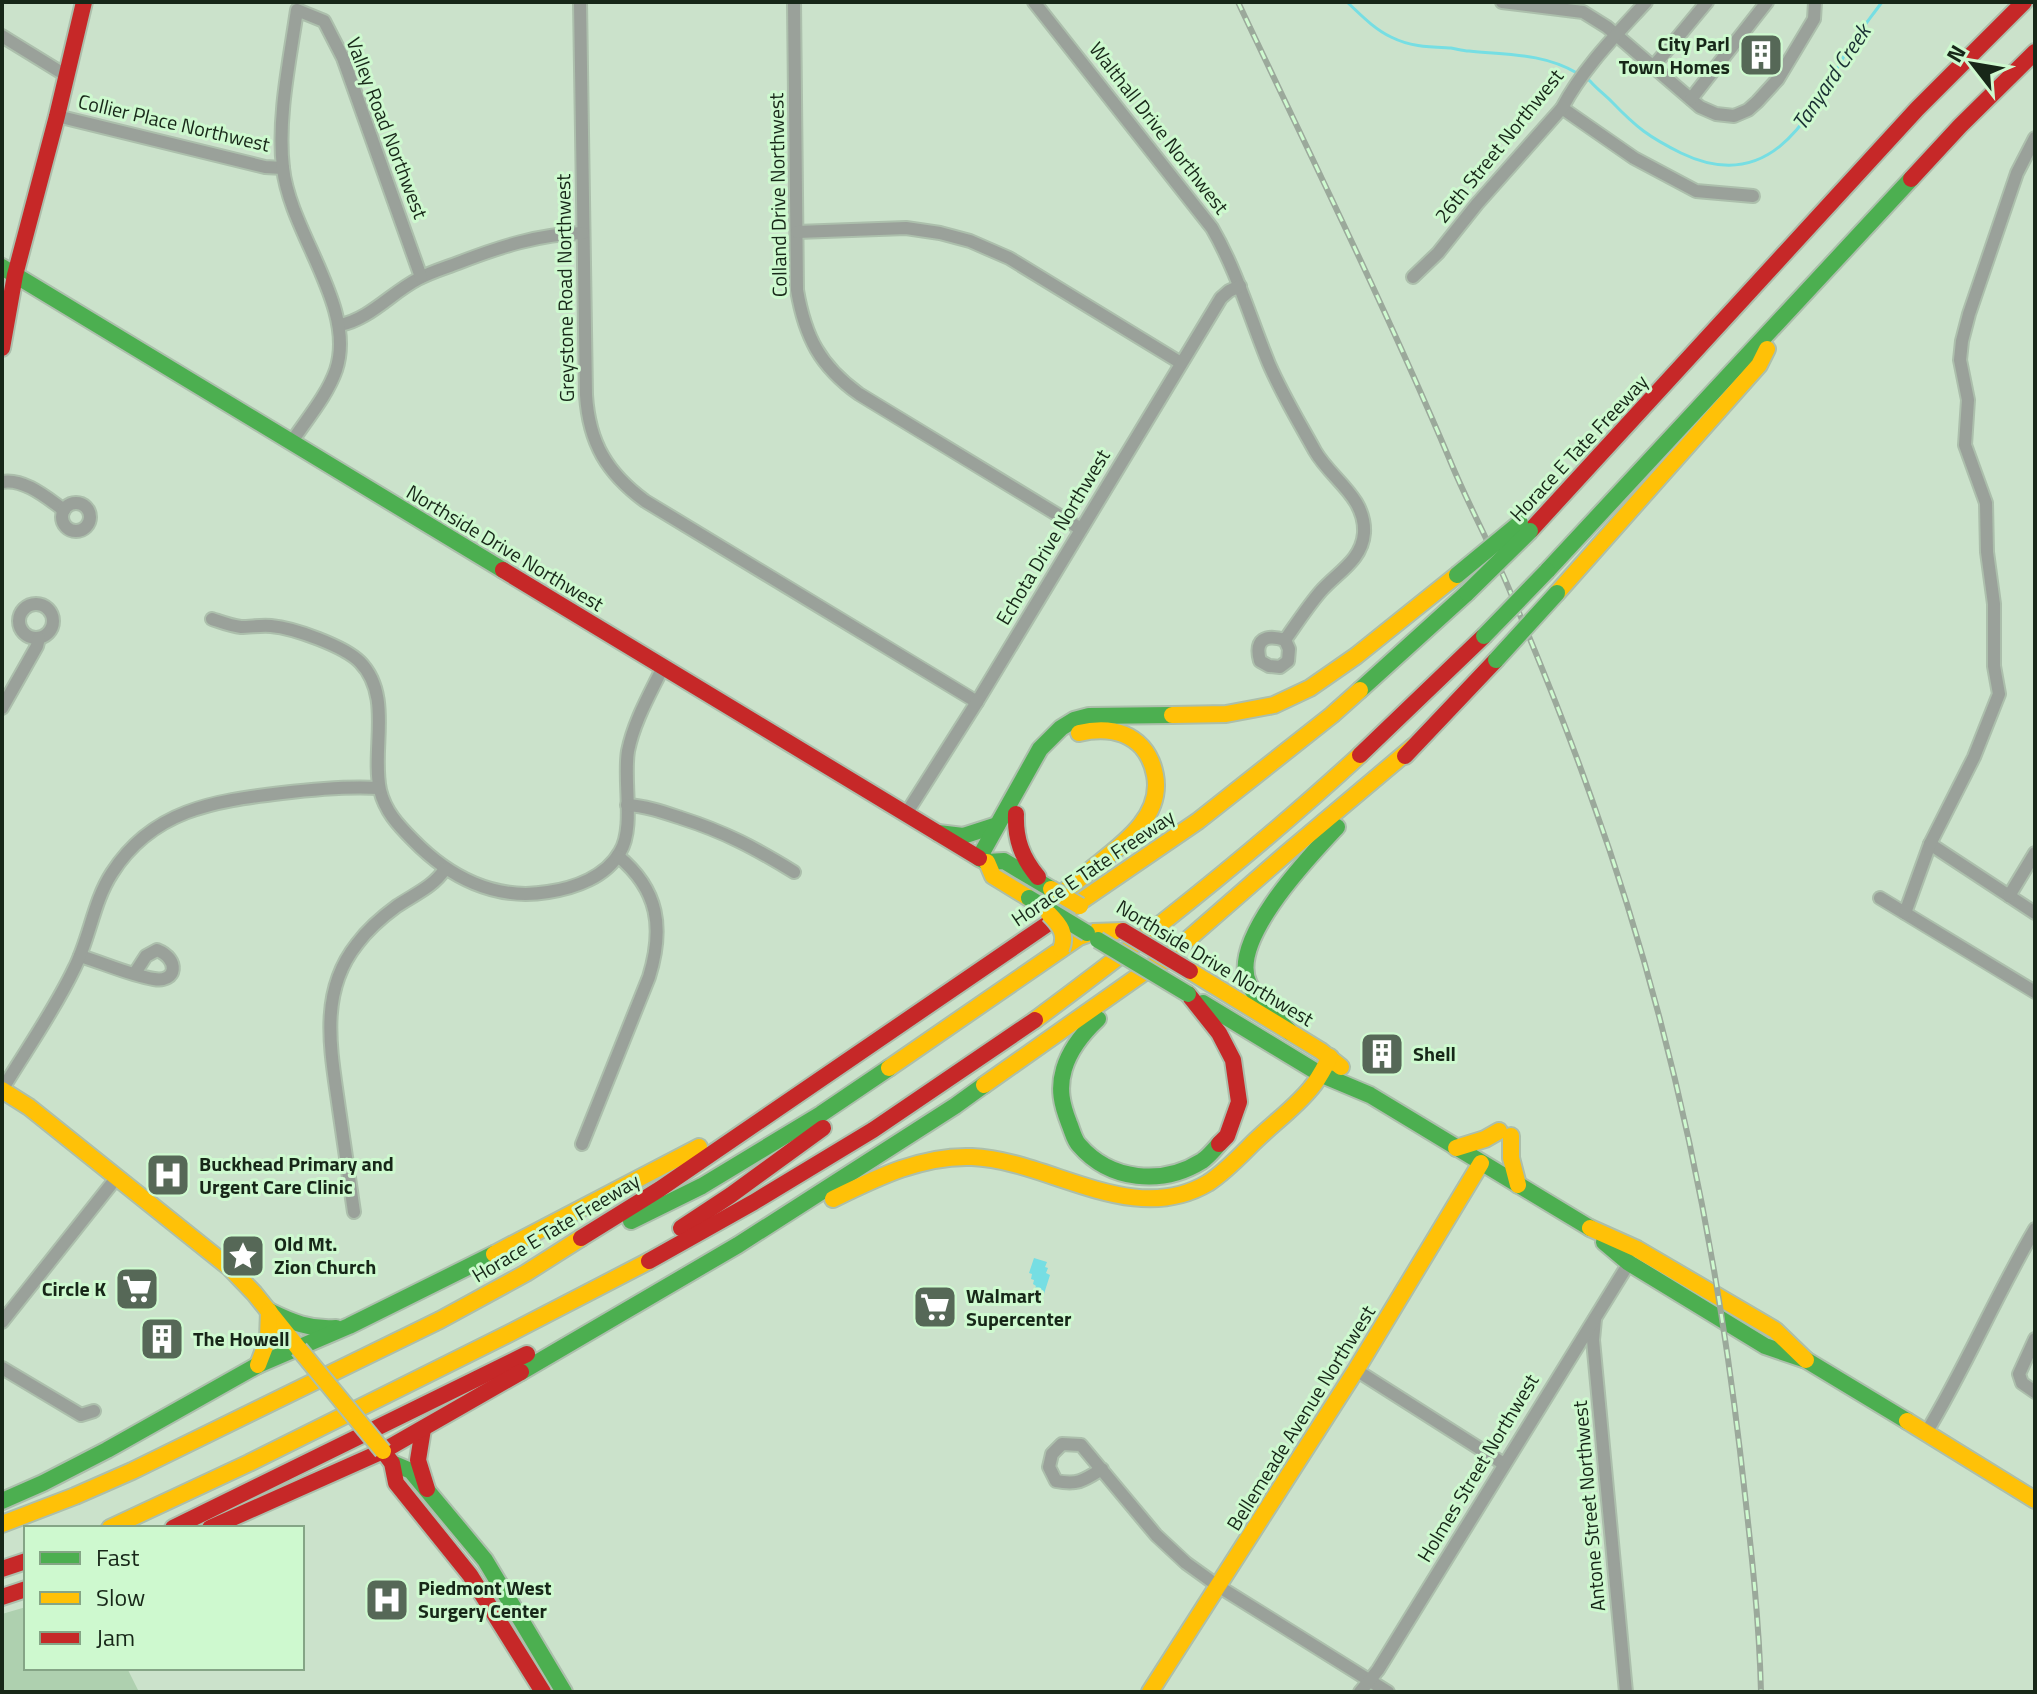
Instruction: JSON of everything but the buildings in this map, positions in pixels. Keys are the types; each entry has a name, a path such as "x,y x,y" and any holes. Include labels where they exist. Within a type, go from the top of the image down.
{"main road":[{"path":"2,348 8,271 57,116 84,2"},
{"name":"Horace E Tate Freeway","path":"2,1524 75,1496 196,1441 440,1320 526,1273 660,1189 1198,821 1332,715 1467,593 1527,526 1574,484 1917,109 2024,2"},
{"path":"114,1526 467,1357 732,1215 875,1128 1114,962 1306,804 1444,676 1547,571 1960,126 2035,52"},
{"name":"Northside Drive Northwest","path":"8,271 983,860 993,876 1090,940 1188,994 1320,1074 1370,1095 1581,1224 1629,1263 1765,1346 1806,1360 2035,1500"},
{"path":"1290,1032 1249,984 1246,959 1253,936 1295,873 1496,660 1759,365 1789,309"},
{"path":"983,860 997,825 1040,749 1060,727 1073,719 1102,714 1226,714 1274,705 1310,688 1345,664 1457,575 1527,526"},
{"path":"881,1038 1124,842 1149,813 1155,799 1157,784 1153,765 1142,748 1125,735 1104,729 1080,732 1070,737 1060,746 983,860"},
{"path":"1188,994 1233,1057 1238,1076 1236,1114 1217,1149 1185,1172 1164,1178 1125,1176 1093,1159 1073,1136 1068,1125 1061,1098 1064,1070 1068,1056 1083,1033 1414,746"},
{"path":"1016,814 1016,841 1035,877"},
{"path":"938,833 963,836 997,825"},
{"name":"Northside Drive Northwest","path":"983,860 1004,861 1035,877 1190,971 1330,1057 1370,1095"},
{"path":"1023,894 1063,929 1065,940 1061,949"},
{"path":"1090,940 1087,923 1091,912"},
{"path":"526,1273 702,1186 821,1114 1061,949 1123,931"},
{"path":"578,1298 731,1195 1090,940"},
{"path":"215,1526 388,1457 423,1429 738,1245 955,1106 1174,951"},
{"path":"738,1245 892,1171 939,1159 975,1157 1008,1161 1134,1199 1159,1200 1184,1195 1204,1186 1223,1172 1311,1088 1330,1057"},
{"path":"2,1090 29,1107 230,1268 388,1457 411,1471 485,1560 564,1692"},
{"path":"2,1501 107,1450 258,1365 349,1326 528,1237 800,1094"},
{"path":"1456,1148 1505,1134 1518,1185"},
{"name":"Bellemeade Avenue Northwest","path":"1150,1692 1356,1370 1481,1163"},
{"name":"Northside Drive Northwest","path":"1581,1224 1637,1249 1775,1330 1806,1360"},
{"path":"177,1526 698,1268"},
{"path":"269,1311 290,1322 313,1328 349,1326"},
{"path":"258,1365 267,1347 269,1311"},
{"path":"423,1429 416,1455 427,1489"},
{"path":"388,1457 396,1483 470,1575 543,1692"},
{"path":"2,1569 24,1562"},
{"path":"2,1597 24,1590"}],"street":[{"name":"Greystone Road Northwest","path":"580,2 587,410 596,444 616,476 645,501 977,702"},
{"name":"Colland Drive Northwest","path":"794,2 797,290 802,317 814,347 834,374 859,394 1081,529"},
{"name":"Walthall Drive Northwest","path":"1034,2 1201,211 1223,246 1280,387 1319,459 1357,502 1363,522 1362,541 1354,559 1321,591 1285,640"},
{"path":"1502,2 1583,12 1607,27 1700,107 1716,114 1734,116 1748,110 1778,79 1814,19 1815,2"},
{"name":"26th Street Northwest","path":"1413,277 1438,253 1562,108 1593,62 1646,2"},
{"path":"1653,67 1707,2"},
{"path":"1691,99 1767,2"},
{"name":"Valley Road Northwest","path":"283,168 281,134 297,10 324,21 343,58 421,277"},
{"path":"2,36 67,76"},
{"path":"1562,108 1634,158 1696,191 1753,196"},
{"name":"Collier Place Northwest","path":"57,116 265,167 283,168"},
{"path":"1905,913 1930,844 1974,757 1999,694 1994,673 1994,604 1987,552 1986,503 1965,445 1968,400 1960,360 1969,314 2017,173 2035,138"},
{"path":"283,168 293,210 340,325 340,349 335,372 291,443"},
{"path":"797,232 906,228 970,241 1009,258 1181,363"},
{"path":"340,325 361,319 421,277 517,242 561,233 583,233"},
{"name":"Echota Drive Northwest","path":"906,814 1221,298 1240,286"},
{"path":"2,482 19,483 64,510"},
{"path":"212,619 239,627 271,626 290,630 339,647 360,662 373,681 378,699 379,788 395,822 445,869 465,880 510,892 564,890 585,882 607,868 618,856 627,834 626,768 632,736 663,667"},
{"path":"2,708 39,638"},
{"path":"2,1090 67,983 80,956 96,903 113,871 138,841 170,819 201,806 237,798 332,787 379,788"},
{"path":"627,805 652,808 717,829 794,872"},
{"path":"1930,844 2035,913"},
{"path":"2009,896 2035,853"},
{"path":"582,1144 649,977 656,949 656,920 649,894 637,874 618,856"},
{"path":"354,1212 329,1037 334,990 339,972 355,945 371,927 431,886 445,869"},
{"path":"1880,898 2035,992"},
{"path":"80,956 135,973"},
{"path":"2,1322 117,1177"},
{"path":"1926,1433 2035,1229"},
{"name":"Holmes Street Northwest","path":"1360,1692 1378,1670 1629,1263"},
{"name":"Antone Street Northwest","path":"1595,1316 1594,1352 1626,1692"},
{"path":"2035,1339 2019,1374 2022,1383 2035,1392"},
{"path":"2,1368 81,1415 94,1411"},
{"path":"1356,1370 1504,1464"},
{"path":"1102,1469 1156,1535 1186,1563 1388,1692"}],"green space":[{"path":"24,1608 24,1670 128,1670 139,1692 2,1692 2,1614"}],"water":[{"path":"1034,1258 1047,1262 1046,1273 1050,1275 1043,1297 1036,1295 1036,1286 1029,1273"}],"waterway":[{"name":"Tanyard Creek","path":"1347,2 1379,30 1406,43 1538,58 1577,73"},
{"name":"Tanyard Creek","path":"1584,77 1636,125 1660,142 1711,164 1738,165 1761,158 1781,145 1799,127 1882,2"}],"railway":[{"path":"1238,2 1505,579 1563,721 1618,876 1665,1038 1716,1285 1747,1511 1761,1692"}],"traffic: fast":[{"path":"1547,571 1911,179"},
{"path":"2,267 503,570"},
{"path":"1457,575 1520,523"},
{"path":"1467,593 1530,531"},
{"path":"1484,636 1547,571"},
{"path":"1360,690 1467,593"},
{"path":"1496,660 1557,593"},
{"path":"1051,889 1004,861 987,862 979,858 1040,749 1061,728 1089,716 1172,715"},
{"path":"938,833 963,836 997,825"},
{"path":"1290,1032 1262,1003 1249,984 1246,966 1250,946 1260,923 1291,879 1337,827"},
{"path":"1029,898 1087,933"},
{"path":"1098,940 1188,994"},
{"path":"1203,1003 1320,1074 1370,1095 1590,1228"},
{"path":"1098,1019 1073,1048 1062,1076 1063,1103 1079,1145 1106,1166 1137,1176 1154,1176 1187,1169 1204,1159 1219,1144"},
{"path":"631,1221 702,1186 821,1114 889,1068"},
{"path":"521,1372 738,1245 984,1085"},
{"path":"1604,1242 1629,1263 1765,1346 1806,1360 1907,1421"},
{"path":"2,1501 107,1450 258,1365 349,1326 494,1254"},
{"path":"269,1311 301,1324 336,1328"},
{"path":"392,1463 411,1471 485,1560 564,1692"}],"traffic: slow":[{"path":"1557,593 1759,365 1767,349"},
{"path":"1172,715 1226,714 1274,705 1310,688 1356,656 1457,575"},
{"path":"1049,923 1198,821 1360,690"},
{"path":"1047,906 1128,839 1147,816 1156,790 1150,760 1135,741 1112,731 1079,733"},
{"path":"1154,969 1414,746"},
{"path":"1035,1020 1201,892 1360,755"},
{"path":"987,862 993,876 1029,898"},
{"path":"1051,889 1080,906"},
{"path":"1049,914 1061,930 1061,949"},
{"path":"889,1068 1079,937 1093,932 1123,931"},
{"path":"984,1085 1160,961"},
{"path":"1190,971 1321,1051 1341,1067"},
{"path":"833,1199 917,1164 953,1157 1001,1161 1120,1195 1150,1198 1179,1195 1208,1183 1232,1164 1304,1096 1330,1057"},
{"path":"2,1090 29,1107 230,1268 299,1349"},
{"path":"1456,1148 1499,1131"},
{"path":"1511,1136 1511,1158 1518,1185"},
{"path":"494,1254 699,1147"},
{"path":"1150,1692 1356,1370 1481,1163"},
{"path":"1590,1228 1637,1249 1775,1330 1806,1360"},
{"path":"2,1524 132,1471 440,1320 526,1273 581,1238"},
{"path":"114,1526 249,1463 649,1261"},
{"path":"258,1365 268,1339 269,1311"},
{"path":"299,1349 383,1451"},
{"path":"1907,1421 2035,1500"}],"traffic: jam":[{"path":"2,348 15,275 84,2"},
{"path":"1530,531 1917,109 2024,2"},
{"path":"1911,179 2035,52"},
{"path":"503,570 979,858"},
{"path":"1360,755 1484,636"},
{"path":"1405,756 1496,660"},
{"path":"1016,814 1021,848 1038,877"},
{"path":"581,1238 660,1189 1049,923"},
{"path":"1123,931 1190,971"},
{"path":"1188,994 1219,1033 1233,1060 1239,1102 1227,1136 1219,1144"},
{"path":"649,1261 873,1130 1035,1020"},
{"path":"681,1228 823,1128"},
{"path":"177,1526 527,1354"},
{"path":"214,1526 383,1451 521,1372"},
{"path":"423,1429 418,1460 427,1489"},
{"path":"383,1451 392,1463 396,1483 470,1575 543,1692"},
{"path":"2,1569 24,1562"},
{"path":"2,1597 24,1590"}],"place":[{"name":"City Parl Town Homes","path":"1761,55"},
{"name":"Shell","path":"1382,1054"},
{"name":"Buckhead Primary and Urgent Care Clinic","path":"168,1175"},
{"name":"Old Mt. Zion Church","path":"243,1256"},
{"name":"Circle K","path":"137,1289"},
{"name":"Walmart Supercenter","path":"935,1307"},
{"name":"The Howell","path":"162,1339"},
{"name":"Piedmont West Surgery Center","path":"387,1600"}]}
